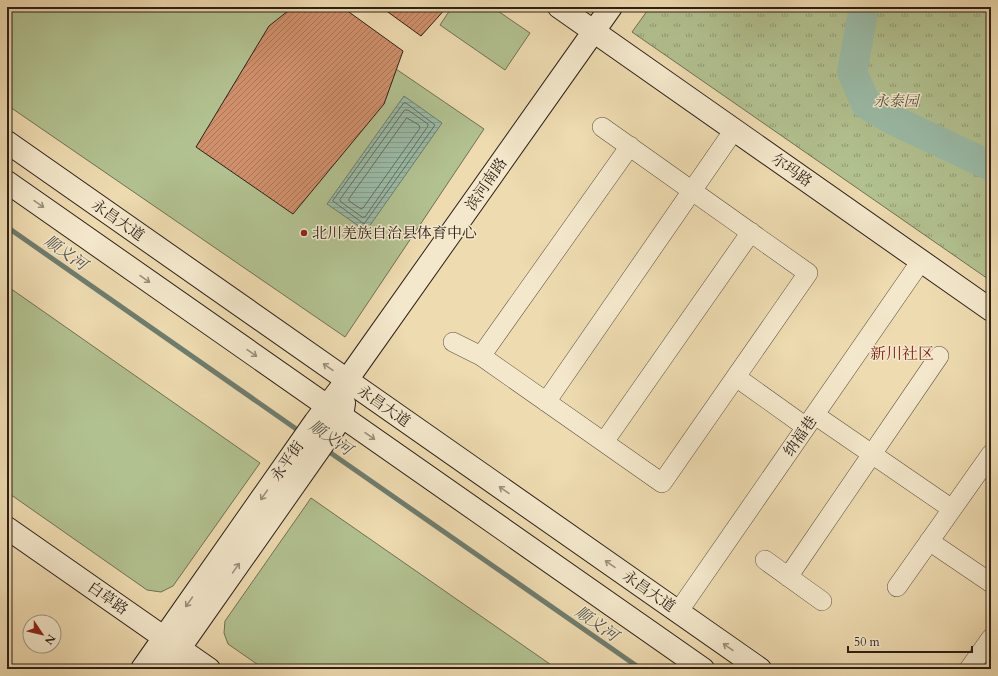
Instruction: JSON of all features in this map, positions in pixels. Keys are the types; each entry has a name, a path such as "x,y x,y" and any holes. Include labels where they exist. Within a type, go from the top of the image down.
{"main road":[{"name":"尔玛路","path":"559,7 991,310"},
{"name":"滨河南路","path":"347,380 611,7"},
{"name":"永昌大道","path":"7,142 760,669"},
{"path":"7,182 329,419 703,669"},
{"name":"永平街","path":"142,669 172,643 329,419 347,380"},
{"name":"白草路","path":"7,528 209,669"},
{"name":"永平街","path":"165,669 172,643"}],"street":[{"path":"453,342 481,356 662,483 736,377 808,273 602,127"},
{"path":"546,402 734,130"},
{"path":"481,356 630,146"},
{"path":"604,442 751,232"},
{"name":"纳福巷","path":"678,612 921,261"},
{"path":"788,577 939,356"},
{"path":"736,377 810,421 872,454 952,510"},
{"path":"897,587 991,454"},
{"path":"929,541 991,583"},
{"path":"765,560 822,601"},
{"path":"969,669 991,638"}],"green space":[{"name":"北川羌族自治县体育中心","path":"7,7 305,7 484,129 345,337 7,105"},
{"path":"452,7 492,7 530,33 505,70 440,25"},
{"name":"永泰园","path":"650,7 991,7 991,281 632,32"},
{"path":"7,286 260,463 173,586 161,592 147,590 7,492"},
{"path":"311,498 557,669 264,669 228,644 224,633 225,621"}],"water":[{"path":"404,96 442,123 366,231 327,204"}],"building":[{"path":"293,7 342,7 403,51 384,104 293,214 196,147 269,26"},
{"path":"381,7 447,7 421,36"}],"waterway":[{"path":"864,7 852,72 866,104 893,120 991,166"},
{"name":"顺义河","path":"7,227 302,433"},
{"name":"顺义河","path":"325,449 641,669"}],"place":[{"name":"北川羌族自治县体育中心","path":"304,233"}],"district":[{"name":"新川社区","path":"902,353"}]}
